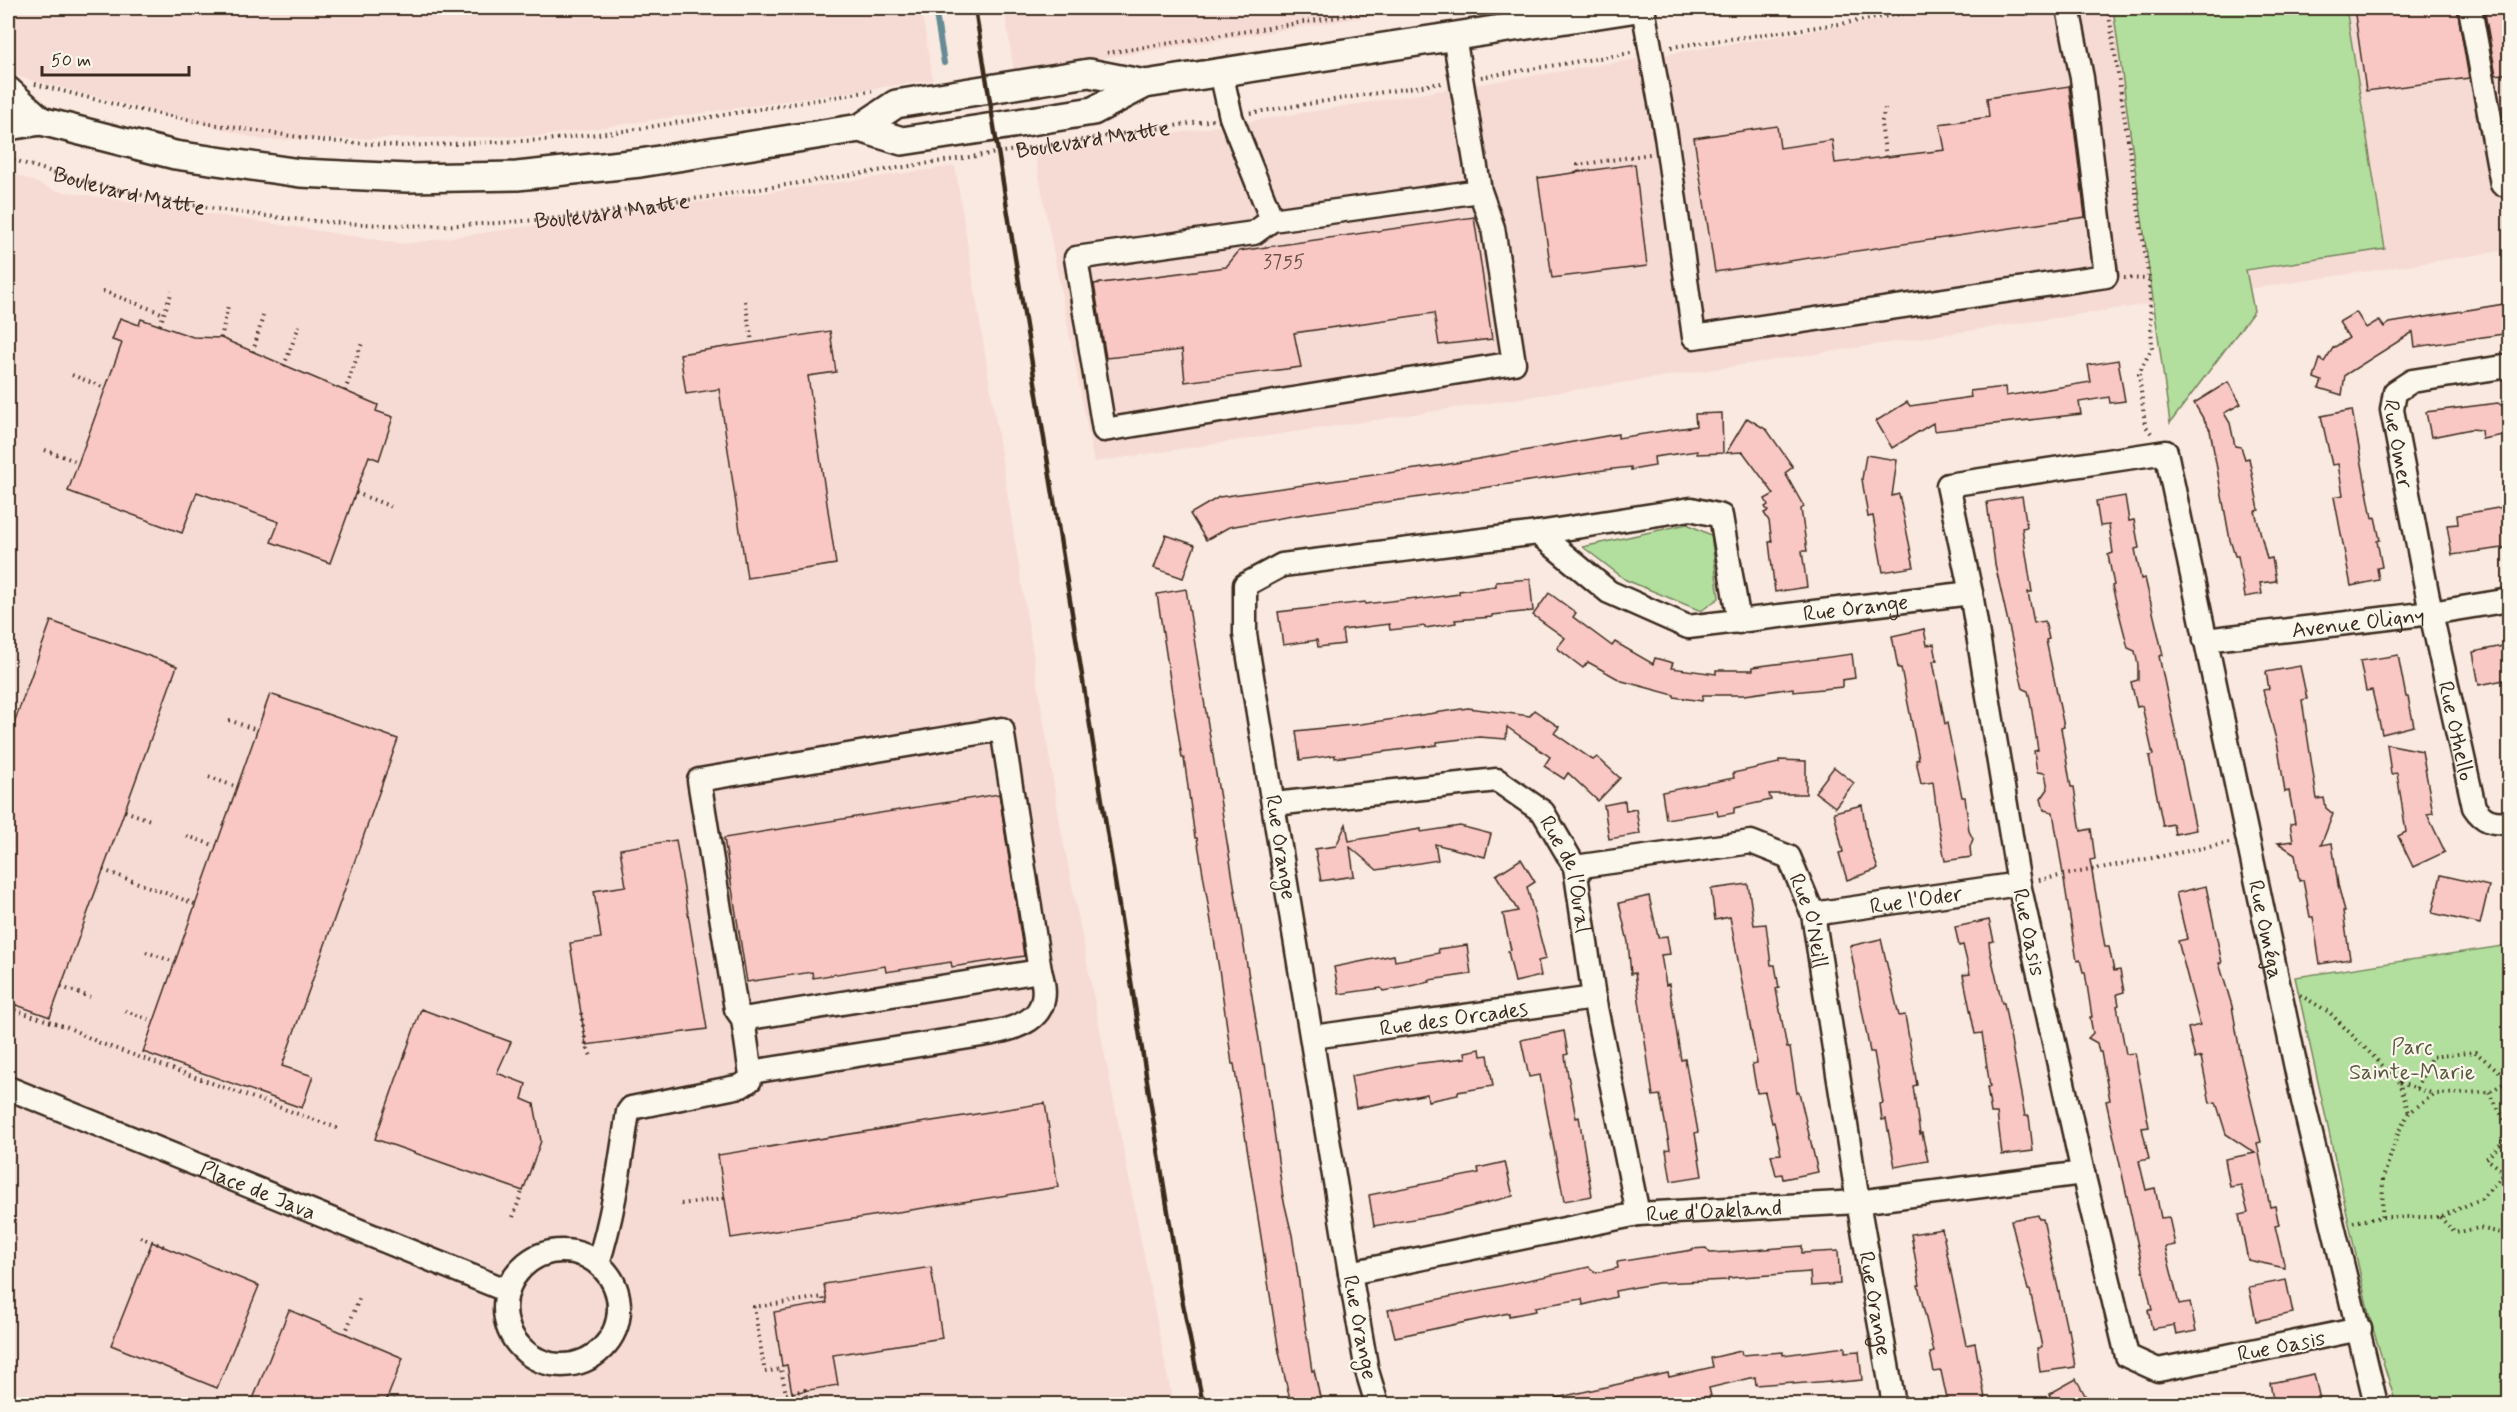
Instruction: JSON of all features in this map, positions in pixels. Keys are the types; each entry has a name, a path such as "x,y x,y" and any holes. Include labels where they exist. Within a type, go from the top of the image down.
{"main road":[{"name":"Boulevard Matte","path":"860,128 902,141 981,129 1093,111 1144,84 1637,8"},
{"name":"Boulevard Matte","path":"8,126 41,121 130,145 212,161 326,175 429,179 517,176 577,171 860,128 896,104 1089,73 1144,84"},
{"name":"Boulevard Matte","path":"18,86 41,121"}],"street":[{"path":"1643,8 1666,136 1694,337 2106,276 2082,78 2068,8"},
{"path":"2470,8 2502,184"},
{"path":"1454,36 1480,191 1493,228 1514,363 1104,430 1076,258 1254,233 1272,219 1480,191"},
{"path":"1221,72 1231,117 1272,219"},
{"name":"Rue Omer","path":"2431,613 2392,410 2395,392 2412,381 2510,366"},
{"name":"Rue Oasis","path":"2166,452 1948,485 1971,593 2019,884 2083,1173 2127,1356 2158,1370 2360,1329"},
{"name":"Rue Oméga","path":"2166,452 2303,1101 2335,1225 2376,1404"},
{"name":"Rue Orange","path":"1377,1404 1367,1371 1350,1273 1275,804 1245,634 1245,585 1282,566 1538,533 1691,509 1721,516 1739,622"},
{"name":"Rue Orange","path":"1538,533 1609,592 1688,627 1971,593"},
{"name":"Avenue Oligny","path":"2205,640 2431,613 2510,600"},
{"name":"Rue Othello","path":"2431,613 2474,807 2481,818 2497,824 2510,822"},
{"path":"598,1263 609,1227 622,1162 628,1112 636,1106 741,1086 750,1080 751,1072 743,1019 736,1009 699,780 1002,729 1044,990 1042,1005 1038,1012 1020,1026 988,1034 751,1072"},
{"name":"Rue de l'Oural","path":"1275,804 1497,780 1544,812 1575,867 1594,998 1638,1214"},
{"name":"Rue O'Neill","path":"1575,867 1751,842 1789,857 1813,914 1858,1202"},
{"name":"Rue l'Oder","path":"1813,914 2019,884"},
{"path":"743,1019 1040,971"},
{"name":"Rue des Orcades","path":"1313,1037 1594,998"},
{"name":"Place de Java","path":"8,1088 508,1291"},
{"name":"Rue d'Oakland","path":"1350,1273 1638,1214 1858,1202 2083,1173"},
{"name":"Rue Orange","path":"1858,1202 1894,1404"},
{"path":"563,1251 578,1253 598,1263 615,1285 619,1299 618,1319 614,1333 601,1350 576,1364 560,1365 544,1362 530,1355 518,1345 510,1331 506,1317 508,1291 520,1269 533,1259 548,1253 563,1251"}],"path":[{"path":"1100,54 1394,8"},
{"path":"1664,48 1846,23 1935,8"},
{"path":"2108,8 2149,279 2152,347 2139,374 2145,425 2166,452"},
{"path":"1476,78 1634,53"},
{"path":"1247,114 1448,82"},
{"path":"18,86 211,124 325,141 402,146 545,140 624,131 874,90"},
{"path":"1886,105 1881,124 1886,157"},
{"name":"Boulevard Matte","path":"8,158 93,183 233,210 360,222 480,224 582,216 1217,119"},
{"path":"1580,172 1578,165 1634,157"},
{"path":"103,291 164,314"},
{"path":"160,325 172,291"},
{"path":"745,301 752,342"},
{"path":"220,338 228,306"},
{"path":"253,352 263,316"},
{"path":"284,366 299,326"},
{"path":"345,391 362,343"},
{"path":"72,375 105,388"},
{"path":"45,450 78,462"},
{"path":"356,493 395,508"},
{"path":"229,720 257,730"},
{"path":"209,777 237,787"},
{"path":"125,811 153,821"},
{"path":"187,836 216,846"},
{"path":"2019,884 2247,839"},
{"path":"103,870 195,904"},
{"path":"146,952 175,962"},
{"path":"2280,986 2310,999 2329,1012 2399,1082 2434,1094 2489,1092 2510,1080 2475,1052 2432,1057 2417,1088"},
{"path":"61,987 90,998"},
{"path":"15,1005 14,1010 67,1027 82,1036 340,1129"},
{"path":"125,1011 154,1021"},
{"path":"581,1013 586,1045 592,1058"},
{"path":"179,1071 180,1066"},
{"path":"2399,1082 2409,1113"},
{"path":"2489,1092 2510,1130"},
{"path":"2382,1217 2384,1178 2399,1131 2409,1113 2434,1094"},
{"path":"2510,1135 2486,1159 2510,1176"},
{"path":"2335,1225 2382,1217 2440,1217 2481,1199 2505,1173"},
{"path":"513,1217 522,1191"},
{"path":"681,1204 725,1198"},
{"path":"2440,1217 2455,1233 2479,1228 2510,1235"},
{"path":"140,1237 165,1246"},
{"path":"808,1404 805,1390 786,1394 781,1369 764,1369 754,1307 823,1297 824,1304"},
{"path":"345,1334 359,1299"},
{"path":"387,1398 402,1404"}],"shaded area":[{"path":"8,8 921,8 933,80 541,136 263,140 8,74"},
{"path":"1004,8 1422,8 1014,72"},
{"path":"1952,8 2509,8 2509,250 1094,462 1035,156"},
{"path":"955,166 1061,829 1173,1404 8,1404 8,171 54,190 404,244"}],"green space":[{"path":"2113,8 2346,8 2385,249 2246,270 2254,311 2170,423"},
{"path":"1687,524 1711,535 1719,598 1701,611 1626,580 1583,547"},
{"name":"Parc Sainte-Marie","path":"2509,945 2509,1404 2396,1404 2370,1319 2295,977"}],"building":[{"path":"2354,8 2457,8 2469,78 2366,91"},
{"path":"2484,8 2510,8 2510,73 2496,75"},
{"path":"2069,86 2085,217 1715,272 1694,138 1777,126 1780,148 1832,140 1835,163 1945,150 1940,124 1989,117 1987,98"},
{"path":"1635,164 1647,266 1552,278 1538,178"},
{"path":"1474,217 1492,339 1439,345 1434,313 1294,333 1301,367 1185,382 1182,350 1106,358 1094,284 1226,267 1239,251"},
{"path":"2510,303 2510,333 2415,347 2413,332 2345,375 2342,395 2319,388 2322,381 2314,378 2320,359 2324,362 2333,348 2349,338 2339,322 2356,312 2366,328 2379,320 2384,327 2390,323"},
{"path":"120,318 139,325 141,319 193,337 221,338 378,405 376,411 393,417 379,460 369,456 330,563 271,542 279,522 197,492 182,533 68,491 122,343 112,340"},
{"path":"830,331 836,372 808,376 836,564 747,578 719,389 686,394 680,354"},
{"path":"2118,360 2125,401 2110,403 2109,397 2079,402 2081,414 1934,431 1933,423 1892,448 1876,421 1907,402 1910,406 1971,397 1970,391 2005,387 2006,396 2091,382 2088,365"},
{"path":"2228,382 2241,404 2224,413 2230,423 2235,446 2241,447 2245,459 2249,458 2259,510 2255,511 2267,559 2272,558 2276,581 2260,583 2262,594 2245,597 2238,556 2235,556 2230,540 2210,430 2194,403"},
{"path":"2498,403 2505,408 2509,434 2482,439 2481,430 2471,429 2431,437 2426,412"},
{"path":"2352,410 2372,518 2375,517 2380,540 2377,541 2382,567 2377,568 2379,580 2351,586 2334,497 2343,495 2338,464 2332,465 2321,416"},
{"path":"1722,413 1723,453 1697,454 1697,451 1654,457 1655,466 1631,470 1631,467 1604,470 1298,515 1229,527 1206,540 1190,514 1219,497 1444,465 1618,434 1618,438 1696,426 1695,414"},
{"path":"1747,418 1767,430 1793,467 1785,473 1804,507 1801,509 1807,551 1802,551 1807,587 1775,592 1769,542 1772,542 1769,521 1764,513 1768,511 1765,507 1768,505 1765,499 1774,494 1743,452 1726,453"},
{"path":"1866,455 1897,460 1892,496 1899,494 1914,567 1883,572 1873,516 1868,517 1862,479"},
{"path":"2022,496 2027,527 2022,528 2032,592 2028,592 2034,623 2045,621 2049,639 2046,640 2064,727 2061,728 2071,787 2074,787 2081,831 2091,829 2095,859 2090,860 2105,947 2109,947 2114,971 2120,970 2124,992 2117,994 2119,1005 2117,1006 2126,1054 2135,1053 2149,1127 2142,1128 2149,1159 2139,1161 2146,1190 2155,1188 2161,1218 2169,1217 2175,1245 2165,1247 2179,1304 2190,1302 2196,1331 2176,1335 2174,1325 2152,1329 2148,1310 2152,1310 2106,1101 2110,1100 2101,1052 2099,1052 2097,1043 2088,1038 2093,1033 2090,1017 2092,1017 2085,972 2083,972 2080,960 2077,961 2053,812 2044,810 2041,799 2048,789 2045,773 2037,772 2034,751 2038,750 2030,699 2028,691 2023,689 1995,564 1987,502"},
{"path":"2125,496 2129,521 2134,520 2139,548 2135,549 2141,579 2145,578 2163,655 2159,656 2196,830 2175,834 2173,824 2163,826 2149,756 2153,755 2142,706 2137,707 2131,682 2138,680 2138,665 2135,651 2128,648 2112,586 2114,585 2108,555 2113,553 2109,525 2100,526 2096,501"},
{"path":"2510,506 2510,547 2452,555 2447,525 2458,524 2457,515"},
{"path":"1166,535 1195,545 1183,578 1154,568"},
{"path":"1530,579 1533,611 1455,620 1456,623 1425,628 1425,626 1390,630 1389,624 1342,630 1344,644 1318,647 1317,640 1283,645 1278,612 1365,602 1365,604 1416,598 1416,600 1496,586 1496,582"},
{"path":"1186,589 1263,1064 1265,1064 1283,1197 1292,1235 1312,1371 1314,1370 1321,1402 1291,1404 1279,1352 1157,594"},
{"path":"1549,593 1576,613 1573,617 1612,646 1615,642 1653,664 1655,658 1673,663 1671,668 1716,674 1716,670 1753,670 1753,667 1852,654 1855,678 1842,680 1842,687 1793,692 1793,688 1745,695 1703,695 1702,701 1674,697 1674,695 1622,681 1588,662 1583,668 1557,648 1565,638 1533,615"},
{"path":"51,621 177,666 50,1017 8,1002 8,740"},
{"path":"1924,629 1927,645 1934,644 1937,660 1933,661 1945,724 1947,723 1962,797 1965,797 1969,831 1973,839 1970,847 1971,857 1945,861 1933,782 1921,784 1916,760 1919,759 1901,668 1898,668 1892,636"},
{"path":"2503,646 2509,679 2479,685 2473,652"},
{"path":"2398,655 2414,726 2382,734 2372,690 2366,691 2360,661"},
{"path":"2300,666 2307,699 2302,700 2317,799 2324,798 2326,808 2333,814 2321,845 2332,843 2338,885 2345,911 2343,911 2350,959 2320,964 2313,917 2310,917 2303,880 2299,881 2295,854 2278,843 2293,841 2290,824 2295,823 2289,791 2285,792 2278,747 2263,690 2269,689 2266,672"},
{"path":"270,694 398,739 282,1066 313,1076 302,1108 143,1052"},
{"path":"1468,708 1530,716 1534,710 1559,727 1554,733 1593,760 1597,757 1620,778 1598,801 1568,773 1564,779 1544,766 1550,757 1507,727 1506,739 1479,737 1437,742 1437,745 1335,758 1335,755 1300,760 1296,731"},
{"path":"2387,744 2422,751 2433,813 2427,814 2445,852 2413,867 2398,836 2406,832 2397,773 2391,774"},
{"path":"1779,760 1806,761 1806,794 1769,794 1771,800 1734,808 1734,813 1718,816 1717,811 1666,819 1662,792 1734,778 1733,773 1779,763"},
{"path":"1834,767 1854,783 1835,807 1815,792"},
{"path":"999,794 1024,956 952,967 951,962 886,972 885,966 813,978 812,972 747,982 724,838"},
{"path":"1625,801 1626,811 1636,809 1640,834 1609,839 1604,805"},
{"path":"1862,805 1867,837 1878,869 1847,880 1839,853 1843,852 1834,812"},
{"path":"1346,824 1349,841 1421,829 1421,832 1460,826 1491,834 1485,857 1435,844 1438,860 1377,870 1350,847 1354,876 1321,881 1315,849 1336,846"},
{"path":"676,840 707,1029 586,1045 570,943 601,938 594,891 626,886 620,849"},
{"path":"1521,859 1535,882 1527,887 1546,959 1538,961 1541,976 1515,982 1503,914 1518,911 1496,875"},
{"path":"2441,875 2489,886 2480,924 2432,913"},
{"path":"1748,884 1754,925 1766,924 1771,965 1775,965 1779,988 1776,989 1787,1048 1790,1048 1797,1093 1799,1092 1818,1172 1783,1179 1782,1174 1776,1175 1771,1155 1781,1154 1765,1092 1757,1093 1752,1064 1757,1063 1730,917 1715,920 1711,889"},
{"path":"2206,886 2222,963 2219,963 2232,1006 2241,1058 2261,1142 2257,1143 2270,1207 2275,1206 2279,1225 2275,1226 2285,1268 2248,1260 2239,1215 2248,1213 2241,1185 2230,1187 2225,1159 2255,1153 2226,1134 2216,1102 2210,1103 2201,1057 2195,1059 2188,1028 2200,1025 2178,941 2187,939 2176,893"},
{"path":"1649,896 1658,937 1667,936 1670,954 1661,955 1666,985 1669,984 1681,1060 1685,1059 1698,1132 1695,1133 1702,1176 1671,1181 1666,1150 1670,1149 1660,1095 1653,1096 1635,973 1631,974 1628,942 1619,903"},
{"path":"1989,920 1994,941 1989,942 1990,951 2002,1003 2004,1003 2025,1116 2029,1116 2033,1151 2002,1155 1997,1113 1991,1113 1987,1087 1990,1087 1982,1033 1975,1034 1963,975 1970,974 1963,945 1959,946 1955,927"},
{"path":"1881,939 1899,1016 1905,1015 1917,1085 1913,1086 1920,1134 1922,1133 1928,1161 1895,1167 1886,1119 1882,1120 1880,1104 1883,1103 1874,1052 1870,1052 1850,946"},
{"path":"1467,945 1471,974 1429,980 1430,982 1383,991 1381,988 1339,994 1334,967 1394,955 1395,961 1439,953 1438,949"},
{"path":"421,1009 511,1042 497,1073 526,1084 522,1099 534,1104 541,1141 523,1191 375,1139"},
{"path":"1564,1031 1568,1054 1565,1055 1567,1070 1576,1118 1579,1117 1592,1196 1564,1201 1540,1075 1529,1077 1521,1040"},
{"path":"1480,1049 1481,1056 1488,1055 1493,1086 1458,1092 1458,1095 1428,1101 1427,1094 1356,1108 1351,1076 1413,1064 1466,1058 1465,1052"},
{"path":"1045,1103 1058,1187 731,1238 718,1155"},
{"path":"1505,1162 1513,1196 1442,1214 1374,1226 1369,1195 1479,1173 1478,1168"},
{"path":"2038,1215 2039,1219 2043,1219 2067,1330 2069,1329 2075,1367 2040,1372 2037,1348 2042,1347 2030,1290 2028,1290 2011,1220"},
{"path":"1942,1229 1966,1345 1975,1343 1986,1404 1948,1404 1941,1371 1934,1372 1930,1353 1934,1352 1918,1285 1920,1285 1911,1234"},
{"path":"152,1242 259,1286 217,1388 111,1345"},
{"path":"1802,1246 1802,1253 1838,1251 1840,1284 1811,1286 1810,1272 1728,1278 1728,1280 1658,1283 1615,1291 1616,1297 1583,1305 1582,1299 1535,1307 1536,1311 1509,1316 1509,1313 1395,1337 1388,1310 1589,1267 1596,1273 1618,1268 1617,1262 1692,1249 1706,1248 1710,1253"},
{"path":"931,1267 942,1338 833,1355 838,1385 792,1393 787,1365 782,1366 774,1312 827,1303 824,1284"},
{"path":"2286,1280 2293,1313 2256,1321 2249,1287"},
{"path":"289,1310 403,1358 385,1404 251,1404"},
{"path":"1845,1347 1845,1352 1859,1351 1862,1380 1756,1385 1755,1377 1709,1388 1711,1396 1671,1404 1557,1404 1556,1398 1668,1373 1669,1377 1713,1367 1711,1358 1741,1351 1742,1355 1783,1352 1783,1355"},
{"path":"2314,1374 2321,1404 2274,1404 2270,1383"},
{"path":"2076,1379 2090,1404 2055,1404 2049,1394"}],"waterway":[{"path":"935,8 944,63"}],"railway":[{"path":"975,8 1182,1299 1203,1404"}]}
